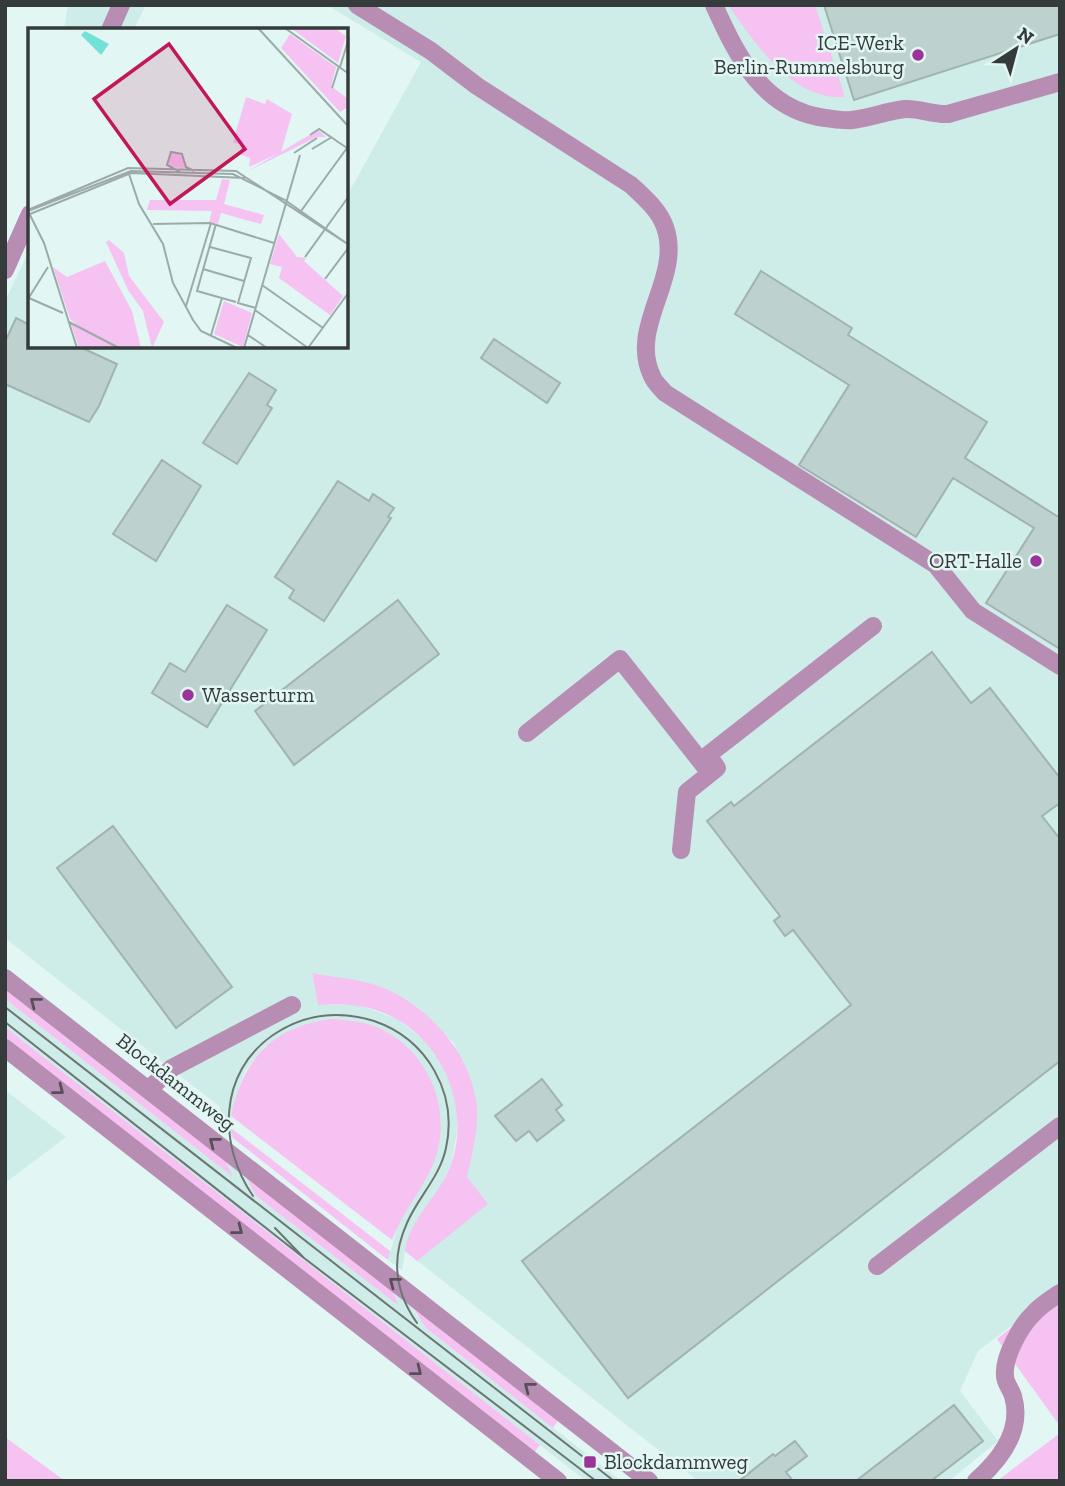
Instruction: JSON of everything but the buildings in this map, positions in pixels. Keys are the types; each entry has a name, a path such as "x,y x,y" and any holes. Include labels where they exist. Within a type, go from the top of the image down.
{"street":[{"path":"111,28 121,5"},
{"path":"358,5 431,51 477,86 631,185 652,205 665,227 670,257 650,320 645,352 652,377 665,393 936,565 973,611 1060,666"},
{"path":"714,5 736,53 769,95 808,116 851,121 874,114 908,109 948,114 1060,82"},
{"path":"5,270 28,218"},
{"path":"681,850 687,792 717,768 708,755 873,626"},
{"path":"527,733 620,659 710,774"},
{"name":"Blockdammweg","path":"5,978 649,1481"},
{"path":"148,1090 172,1068 292,1005"},
{"path":"5,1048 558,1481"},
{"path":"877,1266 1060,1125"},
{"path":"976,1481 994,1465 1010,1438 1016,1420 1014,1397 1005,1376 1008,1351 1032,1314 1060,1293"}],"shaded area":[{"path":"68,5 146,5 134,28 64,28"},
{"path":"327,5 1060,5 1060,1289 978,1351 960,1391 998,1441 949,1481 698,1481 405,1251 402,1270 388,1260 398,1225 432,1167 421,1064 402,1044 374,1026 350,1020 265,1046 245,1071 240,1084 231,1116 233,1138 219,1128 220,1107 5,938 5,301 28,253 28,348 348,348 348,194 421,62","holes":["312,974 376,985 417,1007 455,1044 467,1177 415,1223 442,1184 451,1164 457,1131 457,1106 452,1087 427,1043 397,1019 358,1005 318,1005"]},
{"path":"728,5 815,5 845,97 826,96 808,90 792,80 763,52"},
{"path":"312,973 376,985 413,1004 444,1033 466,1068 477,1108 467,1177 488,1204 417,1261 405,1251 408,1239 418,1218 445,1178 456,1144 454,1098 447,1076 420,1037 402,1023 365,1007 318,1005"},
{"path":"5,987 225,1159 232,1176 5,999"},
{"path":"5,999 231,1175 225,1159 244,1173 256,1196 397,1303 392,1289 410,1303 417,1316 437,1337 621,1481 586,1481 5,1027"},
{"path":"331,1019 369,1024 391,1034 419,1060 436,1093 441,1130 438,1149 429,1173 392,1240 231,1116 243,1078 263,1049 292,1030"},
{"path":"5,1027 540,1445 534,1453 5,1041"},
{"path":"5,1090 66,1137 5,1183"},
{"path":"231,1128 390,1251 388,1260 233,1138"},
{"path":"244,1173 392,1289 398,1305 256,1196"},
{"path":"1060,1289 1060,1426 997,1339"},
{"path":"410,1303 559,1419 553,1428 426,1328"},
{"path":"1060,1433 1060,1481 997,1481"},
{"path":"5,1437 65,1481 5,1481"}],"tram line":[{"path":"5,1007 614,1481"},
{"path":"253,1196 234,1155 229,1133 229,1111 233,1089 242,1069 255,1051 273,1035 297,1022 334,1015 374,1021 393,1029 409,1041 423,1055 442,1088 449,1127 443,1158 412,1214 399,1249 397,1262 400,1287 417,1323"},
{"path":"5,1022 304,1258 596,1481"},
{"path":"275,1228 304,1258"}],"place":[{"name":"ICE-Werk Berlin-Rummelsburg","path":"918,55"},
{"name":"ORT-Halle","path":"1036,561"},
{"name":"Wasserturm","path":"188,695"},
{"name":"Blockdammweg","path":"590,1462"}]}
